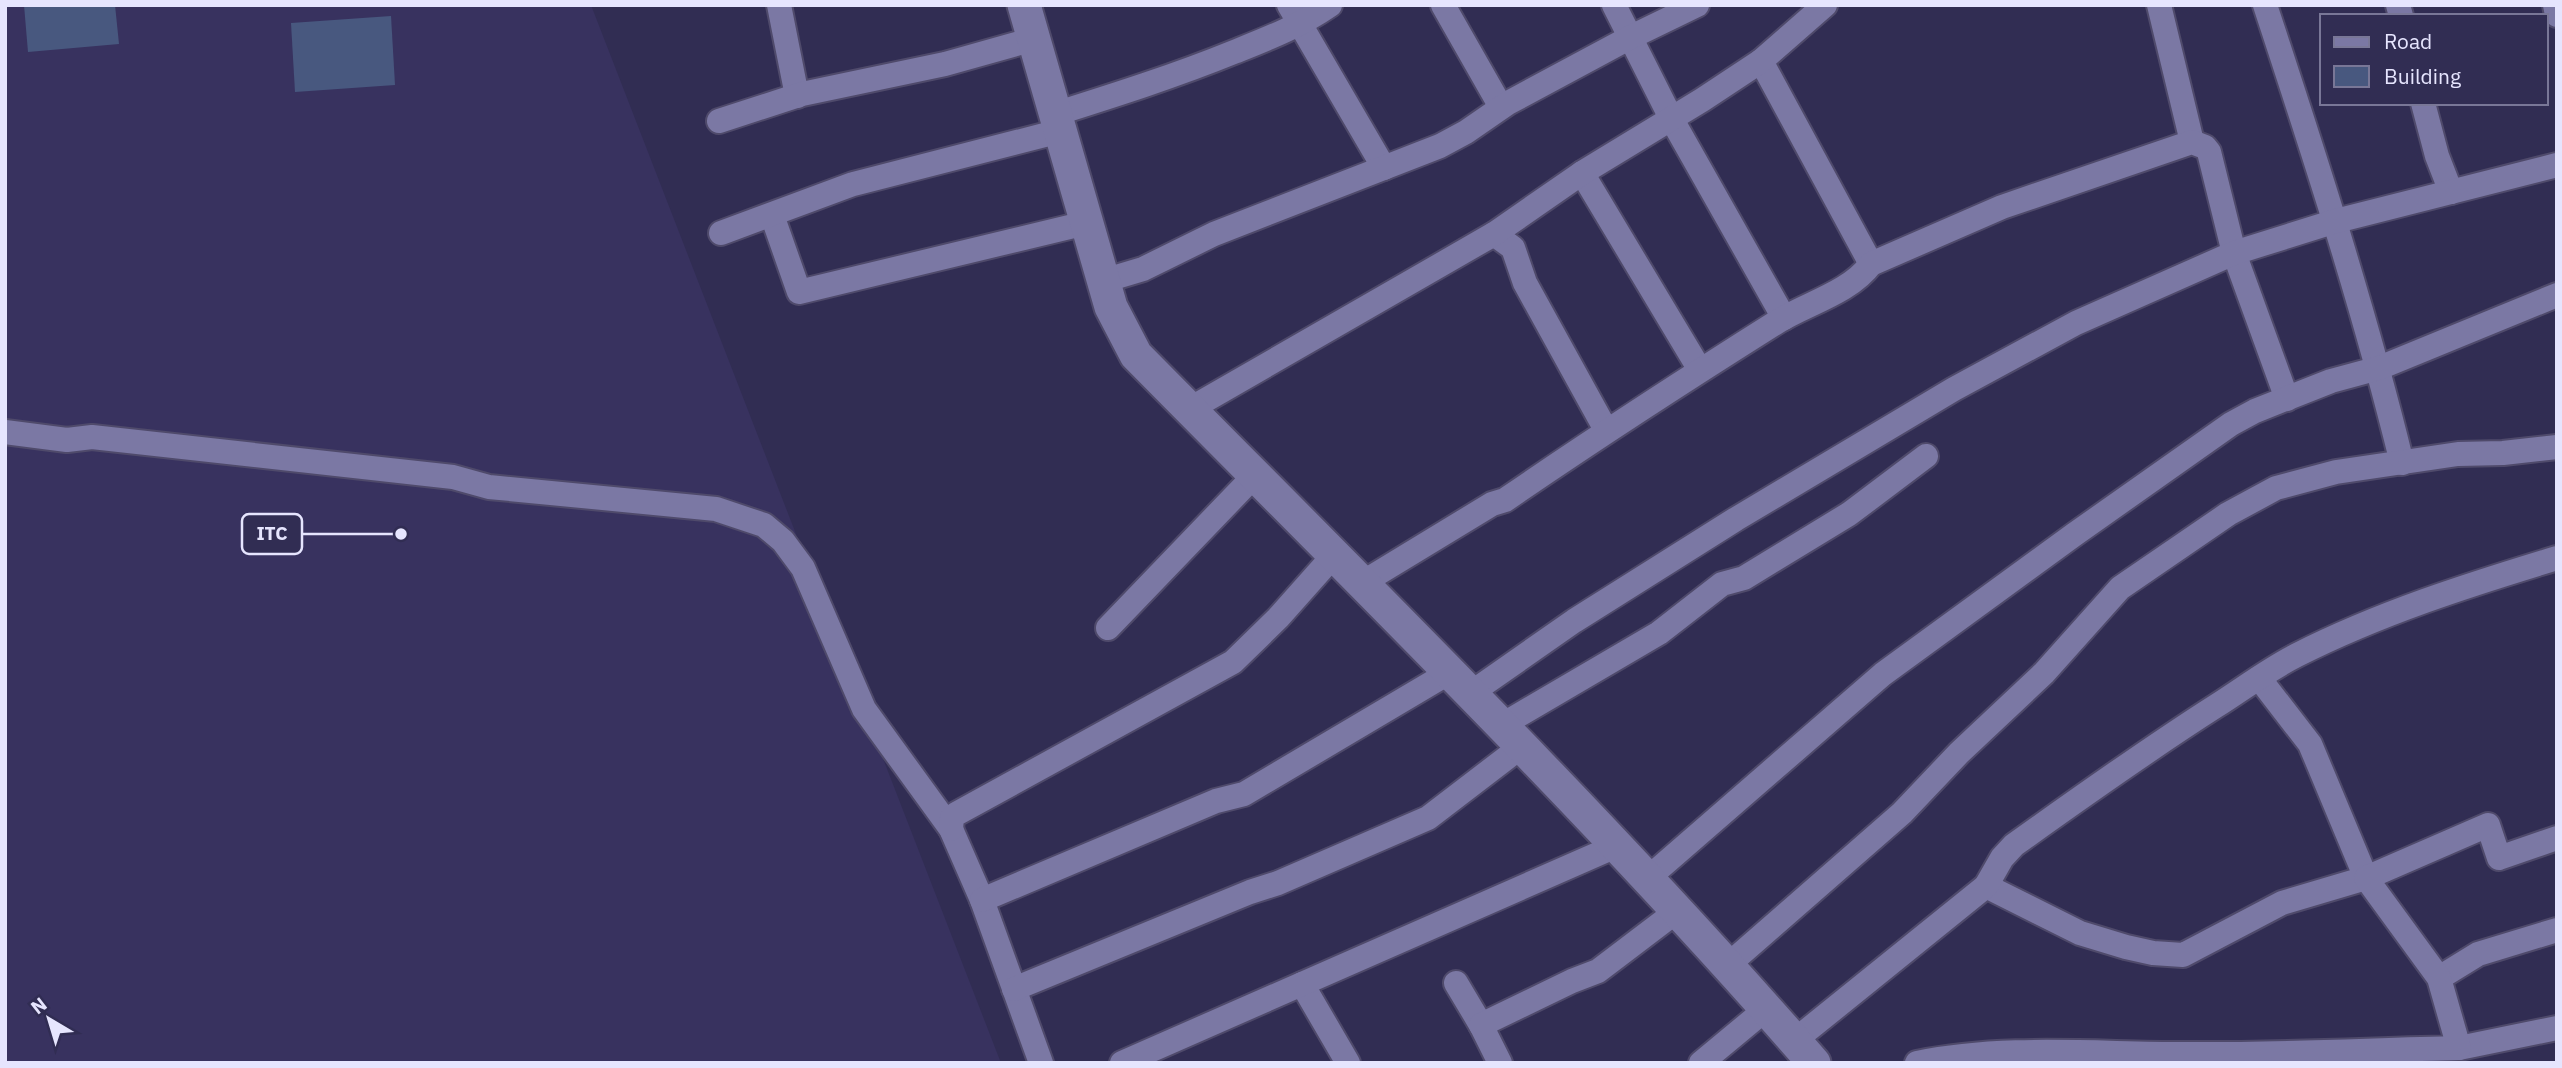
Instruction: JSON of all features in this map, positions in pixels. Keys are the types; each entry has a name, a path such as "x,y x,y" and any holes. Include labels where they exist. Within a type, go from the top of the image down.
{"main road":[{"path":"1024,5 1111,307 1136,355 1512,736 1728,965 1804,1052"}],"street":[{"path":"779,5 797,96"},
{"path":"721,233 853,184 1058,123 1159,80 1295,15 1330,5"},
{"path":"1443,5 1501,107"},
{"path":"1614,5 1671,118 1784,318"},
{"path":"1103,281 1143,270 1214,234 1440,146 1466,132 1501,107 1629,38 1697,5"},
{"path":"1190,409 1494,234 1582,173 1761,61 1825,5"},
{"path":"2159,5 2192,142"},
{"path":"2265,5 2336,221 2379,368 2402,463"},
{"path":"2555,5 2557,15"},
{"path":"1295,15 1384,168"},
{"path":"719,121 797,96 945,64 1034,39"},
{"path":"1761,61 1871,264"},
{"path":"2424,105 2437,156 2451,192"},
{"path":"1362,583 1492,504 1505,500 1606,430 1784,318 1860,279 1871,264 2002,208 2192,142 2198,143 2209,152 2234,253 2287,399"},
{"path":"982,900 1216,801 1244,794 1461,683 1574,621 1954,389 2076,323 2234,253 2336,221 2557,165"},
{"path":"1582,173 1700,370"},
{"path":"772,215 799,292 1086,223"},
{"path":"1494,234 1513,248 1525,283 1606,430"},
{"path":"1647,878 1883,674 2231,425 2255,411 2331,381 2379,368 2557,295"},
{"path":"5,432 67,440 92,437 453,477 489,487 716,509 764,525 783,541 803,568 864,709 951,829 982,900 1041,1063"},
{"path":"1728,965 1902,813 1959,753 2044,673 2120,588 2228,514 2276,488 2336,472 2458,454 2503,453 2557,447"},
{"path":"1014,989 1278,883 1428,818 1512,736 1659,633 1722,584 1744,578 1849,514 1926,456"},
{"path":"1108,628 1255,475"},
{"path":"951,829 952,818 956,814 1233,662 1278,618 1334,555"},
{"path":"1804,1052 1986,886 2014,845 2141,754 2294,656 2352,628 2458,587 2557,558"},
{"path":"2259,678 2310,744 2366,878 2439,978 2459,1048"},
{"path":"1986,886 2080,933 2153,953 2183,955 2282,903 2366,878 2488,825 2500,858 2557,838"},
{"path":"1122,1063 1616,846"},
{"path":"1481,1025 1598,971 1677,911"},
{"path":"2439,978 2477,954 2557,930"},
{"path":"1302,984 1348,1063"},
{"path":"1456,984 1500,1063"},
{"path":"1700,1063 1766,1009"},
{"path":"1917,1063 1949,1056 2013,1053 2201,1055 2459,1048 2557,1028"}],"shaded area":[{"path":"5,5 591,5 1001,1063 5,1063"}],"building":[{"path":"24,5 115,5 119,44 28,52"},
{"path":"391,16 395,85 295,92 291,23"}],"place":[{"name":"ITC","path":"401,534"}]}
